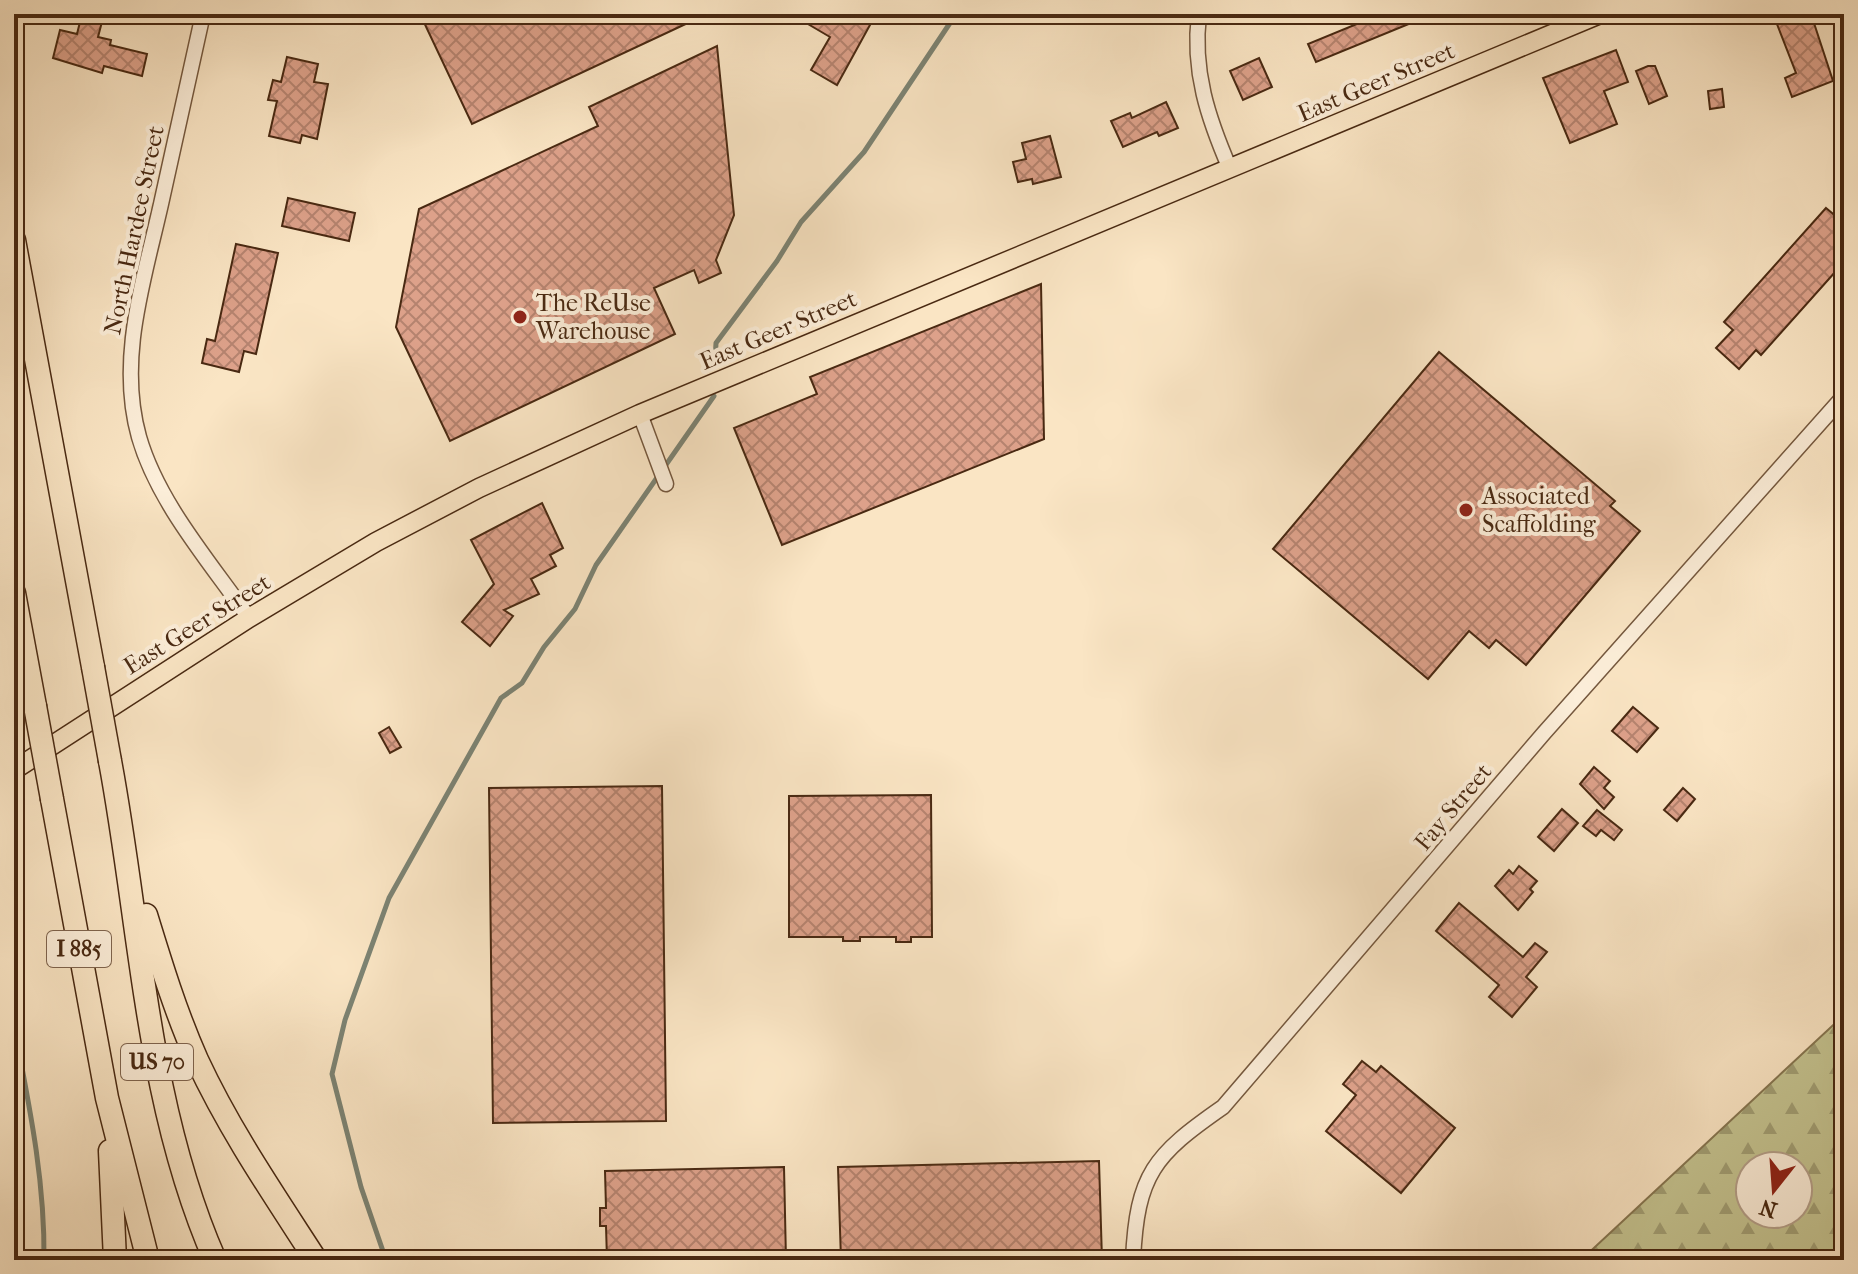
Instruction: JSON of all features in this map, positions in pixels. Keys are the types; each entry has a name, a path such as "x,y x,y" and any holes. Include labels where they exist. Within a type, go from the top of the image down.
{"highway":[{"path":"14,240 128,857 171,993 196,1058 235,1133 314,1257"},
{"name":"I 885","path":"14,593 107,1098"},
{"name":"US 70","path":"128,857 148,1012 164,1094 180,1162 215,1260"},
{"path":"107,1098 115,1260"},
{"name":"US 70","path":"107,1098 148,1260"}],"main road":[{"name":"East Geer Street","path":"14,770 249,618 445,505 640,414 1600,14"}],"street":[{"name":"North Hardee Street","path":"203,14 135,317 130,380 139,437 155,474 189,533 249,618"},
{"path":"1199,14 1198,73 1212,127 1230,169"},
{"name":"Fay Street","path":"1133,1260 1146,1178 1178,1138 1223,1107 1544,733 1844,396"},
{"path":"640,414 666,484"}],"green space":[{"path":"1844,1015 1844,1260 1581,1260"}],"building":[{"path":"82,14 104,14 98,37 111,40 110,45 147,54 142,76 104,66 102,73 53,58 60,30 77,34"},
{"path":"420,14 707,14 472,124"},
{"path":"791,14 876,14 837,85 811,70 830,37"},
{"path":"1381,14 1433,14 1316,62 1308,44"},
{"path":"1786,14 1811,14 1833,81 1792,97 1785,78 1796,73 1775,19"},
{"path":"717,46 734,215 716,260 721,273 699,283 694,270 654,288 675,334 450,441 396,327 419,209 598,126 589,107"},
{"path":"1616,50 1628,82 1604,91 1617,124 1570,143 1543,78"},
{"path":"287,57 318,64 314,82 328,84 317,139 302,135 300,143 269,136 277,101 268,100 273,80 281,82"},
{"path":"1259,58 1272,87 1243,100 1230,71"},
{"path":"1655,66 1667,96 1649,104 1636,71"},
{"path":"1722,89 1724,107 1710,109 1708,91"},
{"path":"1166,102 1178,128 1159,136 1157,132 1123,147 1111,121 1130,113 1132,118"},
{"path":"1050,136 1061,177 1033,184 1032,179 1018,182 1013,162 1026,159 1022,143"},
{"path":"288,198 355,213 349,241 282,226"},
{"path":"1826,208 1844,223 1844,262 1761,355 1756,350 1739,369 1716,348 1733,330 1724,322"},
{"path":"236,244 278,253 256,354 244,351 239,372 202,363 207,339 215,341"},
{"path":"1041,284 1044,439 782,545 734,428 817,394 810,377"},
{"path":"1439,352 1615,501 1610,506 1640,531 1526,665 1496,640 1489,648 1469,631 1428,679 1273,549"},
{"path":"542,503 563,548 550,555 556,566 531,579 539,594 504,610 513,616 490,646 462,622 494,584 471,540"},
{"path":"1633,707 1658,728 1637,752 1612,731"},
{"path":"389,727 401,747 390,753 379,733"},
{"path":"1594,767 1610,781 1604,788 1614,797 1604,809 1580,784"},
{"path":"662,786 666,1121 493,1123 489,788"},
{"path":"1683,788 1695,799 1677,821 1664,810"},
{"path":"931,795 932,937 911,937 911,942 896,942 896,937 860,937 860,941 843,941 843,937 789,937 789,796"},
{"path":"1562,809 1578,823 1554,851 1538,837"},
{"path":"1597,810 1622,830 1614,840 1601,830 1596,836 1583,826"},
{"path":"1519,866 1537,881 1530,889 1533,892 1518,910 1495,886 1509,870 1513,874"},
{"path":"1459,903 1523,957 1535,943 1547,952 1526,977 1537,987 1512,1017 1489,997 1499,985 1436,931"},
{"path":"1362,1061 1376,1072 1381,1066 1455,1128 1401,1193 1326,1131 1356,1095 1343,1084"},
{"path":"1099,1161 1102,1260 841,1260 838,1167"},
{"path":"784,1167 786,1260 607,1260 606,1226 600,1226 600,1208 606,1208 605,1171"}],"waterway":[{"path":"715,362 716,343 777,261 801,222 864,152 956,14"},
{"path":"386,1260 361,1187 332,1074 345,1020 389,898 501,698 522,683 544,647 575,609 596,565 714,396"},
{"path":"14,1026 39,1171 44,1260"}],"place":[{"name":"The ReUse Warehouse","path":"520,317"},
{"name":"Associated Scaffolding","path":"1466,510"}]}
